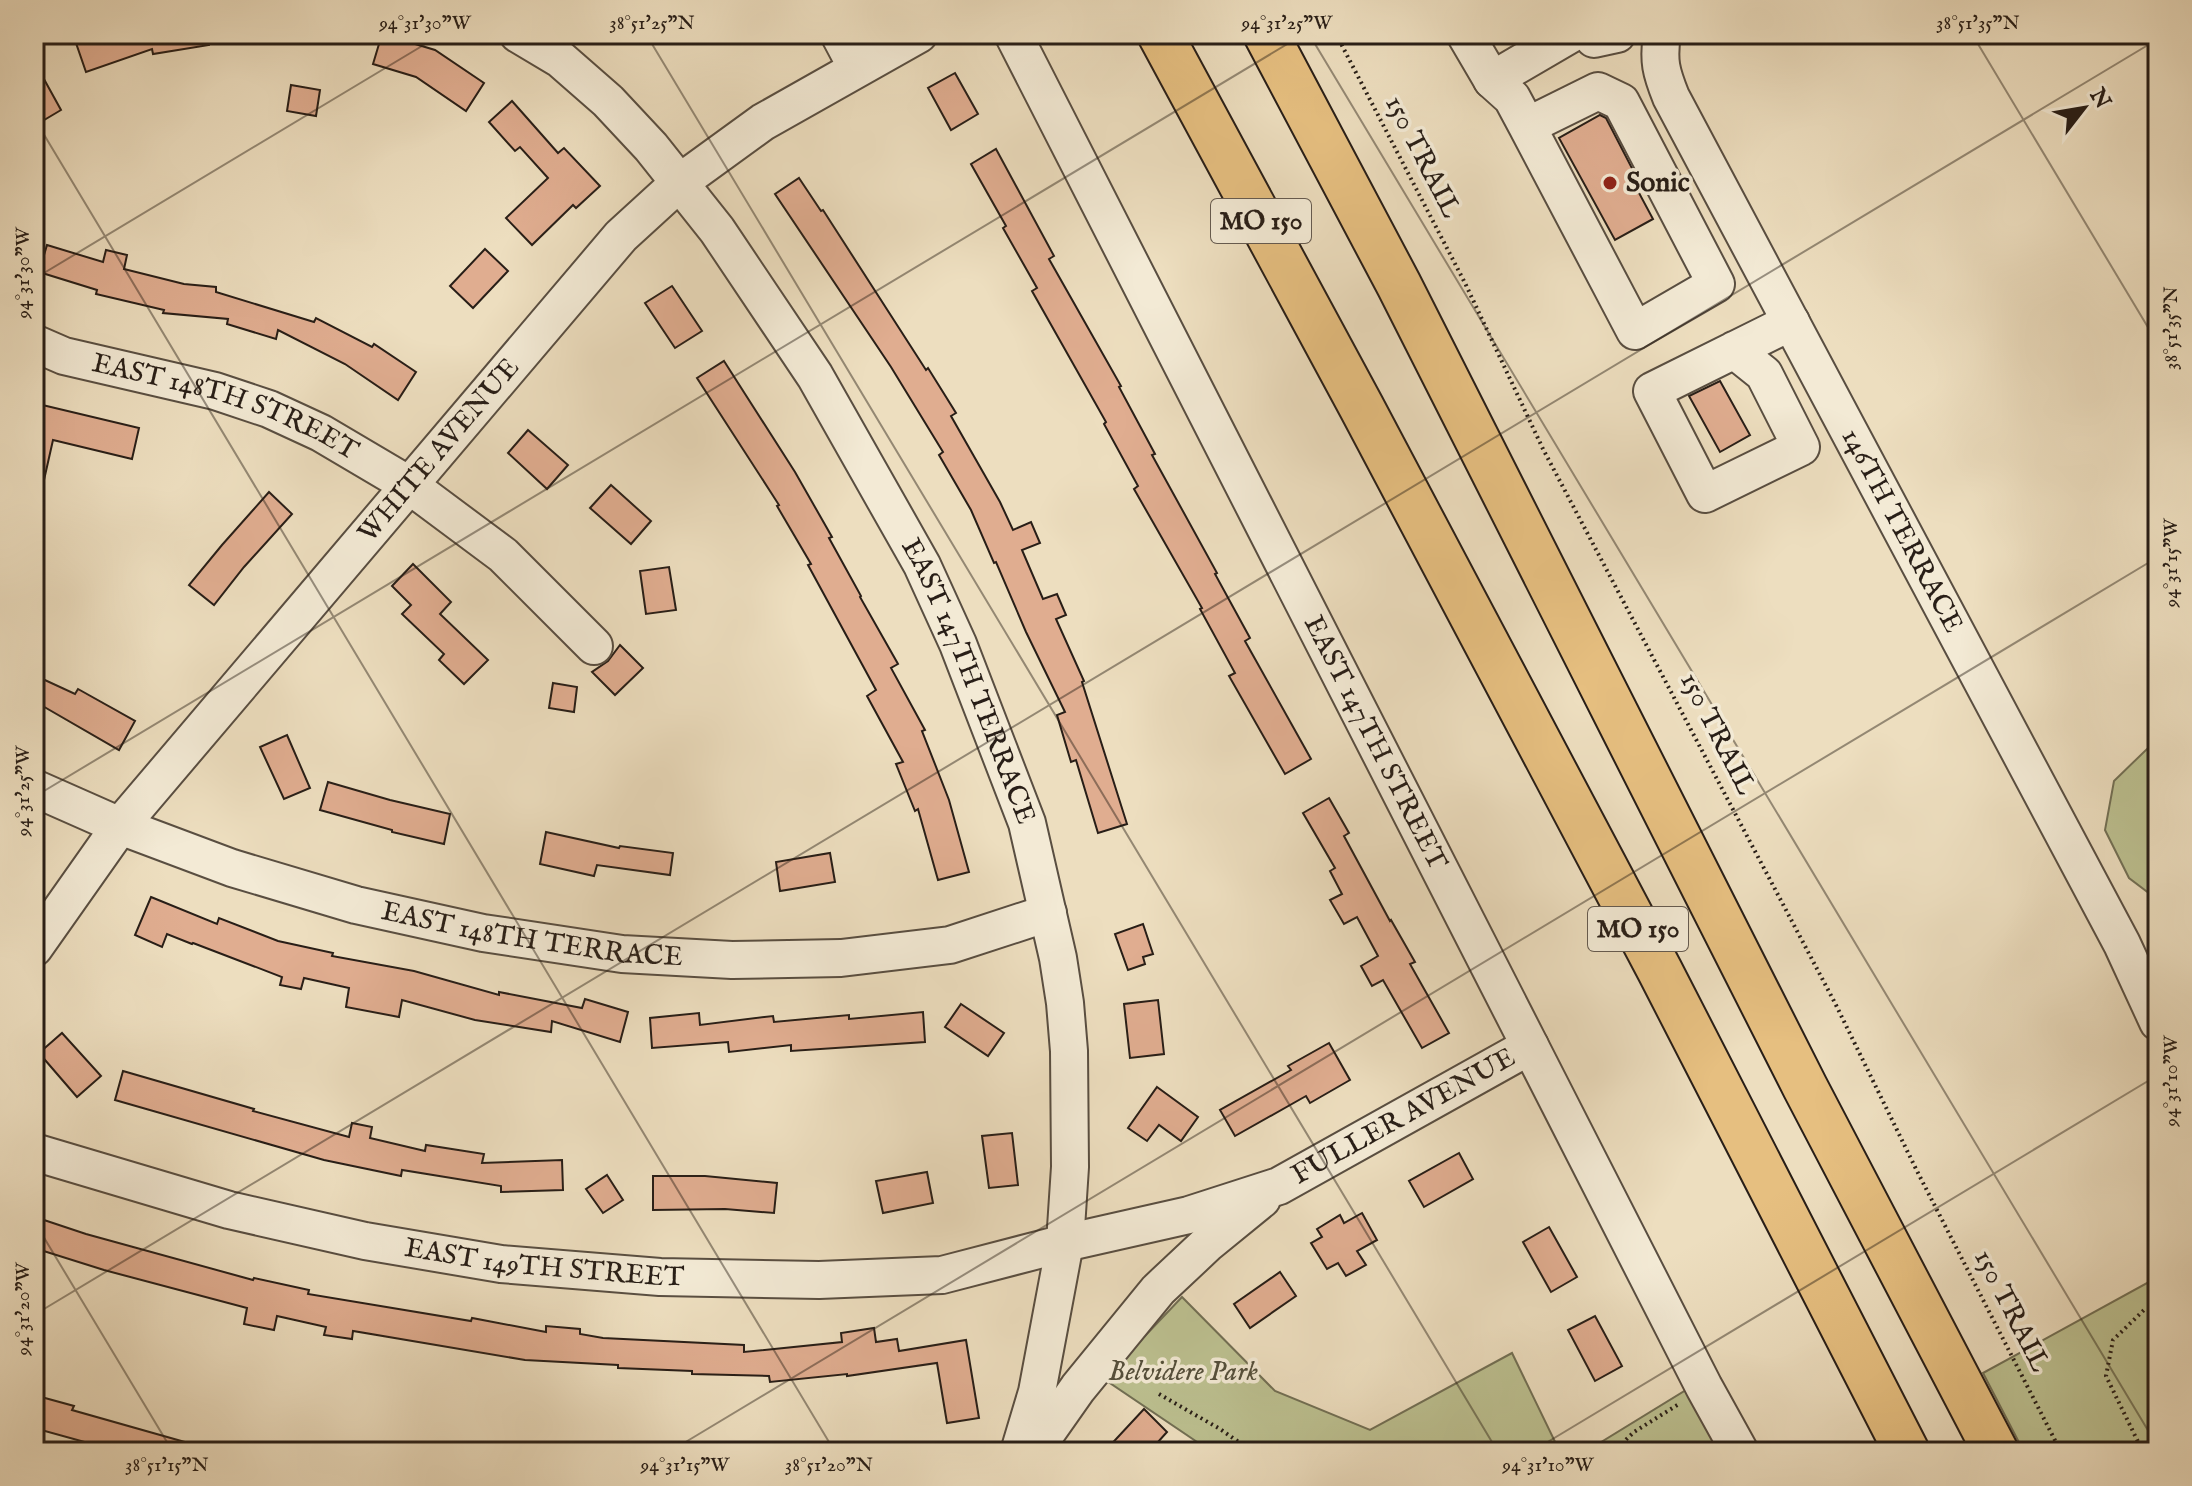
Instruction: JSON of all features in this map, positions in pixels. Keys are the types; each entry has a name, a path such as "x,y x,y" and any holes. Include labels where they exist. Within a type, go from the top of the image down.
{"main road":[{"name":"MO 150","path":"1160,34 1638,928 1907,1452"},
{"name":"MO 150","path":"1266,34 1399,285 1805,1087 1996,1452"}],"street":[{"name":"EAST 147TH TERRACE","path":"518,34 560,59 608,101 651,147 717,230 815,376 922,565 958,644 1027,823 1065,1003 1069,1051 1070,1167 1065,1243"},
{"path":"839,34 857,68"},
{"name":"WHITE AVENUE","path":"34,948 120,826 621,236 679,183 763,122 919,34"},
{"name":"EAST 147TH STREET","path":"1013,34 1740,1452"},
{"path":"1465,34 1492,80 1512,98 1663,385"},
{"path":"1492,80 1571,34"},
{"path":"1591,34 1594,39 1617,34"},
{"name":"146TH TERRACE","path":"1662,34 1661,71 1668,90 2122,944 2158,1022"},
{"path":"1626,111 1668,90"},
{"path":"1527,126 1598,91 1621,102 1626,111 1716,284 1635,331"},
{"path":"1697,248 1738,223"},
{"path":"1734,350 1764,374 1801,447 1705,494 1652,391 1663,385 1734,350 1791,322"},
{"name":"EAST 148TH STREET","path":"34,343 64,356 215,391 269,409 321,433 409,485 503,555 594,646"},
{"name":"EAST 148TH TERRACE","path":"34,788 120,826 232,868 356,905 483,933 622,954 732,960 841,958 950,945 1048,913"},
{"name":"FULLER AVENUE","path":"1033,1452 1078,1388 1158,1290 1208,1243 1279,1186 1530,1046"},
{"name":"EAST 149TH STREET","path":"34,1152 229,1210 365,1241 501,1264 660,1277 819,1280 942,1275 1065,1243"},
{"name":"FULLER AVENUE","path":"1065,1243 1189,1215 1279,1186"},
{"path":"1019,1452 1037,1392 1065,1243"}],"path":[{"name":"150 TRAIL","path":"1336,34 1465,283 1543,449 1835,1003 2061,1452"},
{"path":"2143,1452 2106,1376 2113,1340 2144,1310"},
{"path":"1613,1452 1634,1432 1704,1387"},
{"path":"1159,1394 1253,1452"}],"green space":[{"path":"2158,744 2158,900 2129,878 2105,830 2114,781 2148,748"},
{"path":"2158,1277 2158,1452 2024,1452 1983,1373"},
{"name":"Belvidere Park","path":"1182,1297 1275,1391 1370,1430 1512,1353 1560,1452 1212,1452 1104,1379"},
{"path":"1691,1387 1724,1452 1585,1452"}],"building":[{"path":"101,34 208,34 209,45 153,54 152,49 86,72 76,43"},
{"path":"382,34 435,50 484,83 466,111 416,77 373,64"},
{"path":"34,61 61,110 34,126"},
{"path":"955,73 978,114 951,130 928,88"},
{"path":"291,85 320,90 316,116 287,111"},
{"path":"512,101 558,153 564,148 600,186 576,208 573,205 532,245 506,218 548,178 520,147 515,151 489,122"},
{"path":"1600,115 1606,118 1636,176 1631,178 1653,219 1615,240 1559,138"},
{"path":"996,149 1054,256 1049,259 1121,386 1155,454 1152,455 1250,638 1245,641 1311,759 1285,774 1229,676 1235,673 1134,489 1138,486 1104,424 1106,422 1032,291 1037,288 971,164"},
{"path":"799,178 956,413 951,416 1013,530 1031,522 1040,543 1022,550 1043,599 1057,594 1066,615 1056,619 1084,681 1127,824 1098,833 1076,760 1071,762 1057,715 1065,712 971,510 939,455 943,452 891,367 775,194"},
{"path":"47,245 103,262 106,250 127,255 124,269 184,284 216,287 216,292 314,322 316,318 372,347 374,344 416,372 398,400 345,364 278,330 276,339 227,324 228,319 163,313 164,310 96,294 97,290 39,272"},
{"path":"485,249 508,271 473,308 450,286"},
{"path":"672,286 702,331 675,348 645,303"},
{"path":"724,361 795,472 898,664 891,668 925,730 922,731 949,800 969,872 938,880 918,809 915,811 896,764 903,762 867,696 876,690 779,505 697,378"},
{"path":"1720,381 1750,435 1720,452 1689,396"},
{"path":"34,403 139,428 132,459 53,440 42,489 34,488"},
{"path":"528,430 568,465 547,489 508,453"},
{"path":"611,485 651,521 631,544 590,508"},
{"path":"269,492 292,514 214,605 189,585"},
{"path":"413,564 451,602 440,614 488,660 464,684 439,660 444,654 402,614 411,605 392,586"},
{"path":"669,567 676,610 646,614 640,571"},
{"path":"620,645 643,668 615,695 592,672 608,661"},
{"path":"34,675 75,694 78,689 135,721 119,750 34,701"},
{"path":"553,683 577,687 574,712 549,708"},
{"path":"287,735 310,788 284,799 260,747"},
{"path":"328,782 450,814 444,844 320,810"},
{"path":"1329,798 1349,833 1344,836 1415,962 1410,964 1449,1033 1422,1048 1383,980 1372,986 1361,966 1378,956 1357,917 1344,924 1330,900 1342,894 1330,871 1335,868 1303,813"},
{"path":"546,832 619,848 673,853 670,875 597,865 594,876 540,864"},
{"path":"830,853 835,882 780,891 776,862"},
{"path":"151,897 217,924 219,918 278,941 333,953 332,956 414,971 499,995 499,992 582,1008 585,999 628,1012 620,1042 552,1021 551,1032 475,1020 402,1000 399,1017 346,1007 349,988 304,978 301,989 280,985 282,977 167,934 162,947 135,935"},
{"path":"1143,924 1153,954 1143,957 1145,964 1128,970 1115,934"},
{"path":"1158,1000 1164,1054 1130,1058 1124,1004"},
{"path":"961,1004 1004,1033 988,1056 945,1027"},
{"path":"923,1012 925,1042 791,1051 791,1045 729,1052 728,1042 652,1048 650,1018 699,1013 700,1025 773,1016 774,1022"},
{"path":"62,1033 101,1076 77,1097 39,1053"},
{"path":"1329,1043 1350,1080 1310,1103 1306,1096 1235,1136 1220,1110 1291,1070 1288,1066"},
{"path":"123,1071 349,1137 352,1123 372,1127 370,1138 425,1151 426,1145 484,1154 482,1163 562,1160 563,1190 501,1192 501,1186 402,1170 401,1176 324,1160 115,1100"},
{"path":"1157,1087 1198,1117 1181,1141 1159,1125 1147,1141 1128,1128"},
{"path":"1012,1133 1018,1185 989,1188 982,1136"},
{"path":"1459,1153 1473,1179 1424,1207 1409,1181"},
{"path":"927,1172 933,1203 883,1213 876,1181"},
{"path":"607,1175 623,1200 603,1213 586,1189"},
{"path":"653,1176 705,1176 777,1183 774,1213 725,1209 653,1210"},
{"path":"1362,1213 1377,1240 1357,1251 1366,1265 1346,1276 1338,1263 1327,1269 1311,1243 1322,1237 1317,1229 1340,1215 1344,1223"},
{"path":"41,1219 253,1280 309,1290 308,1294 546,1332 546,1326 580,1329 580,1334 603,1338 744,1345 744,1352 842,1342 841,1333 874,1328 876,1342 897,1339 899,1351 966,1340 979,1418 947,1423 937,1363 847,1376 770,1382 769,1376 692,1374 692,1371 525,1360 353,1331 352,1339 324,1335 326,1327 277,1316 274,1330 244,1324 247,1308 34,1248"},
{"path":"1549,1227 1577,1277 1551,1292 1523,1242"},
{"path":"1280,1272 1296,1296 1250,1328 1234,1304"},
{"path":"1595,1316 1622,1366 1595,1381 1568,1330"},
{"path":"34,1395 74,1406 72,1410 199,1446 198,1452 110,1452 34,1428"},
{"path":"1144,1409 1167,1432 1149,1452 1104,1452"}],"place":[{"name":"Sonic","path":"1610,183"}]}
